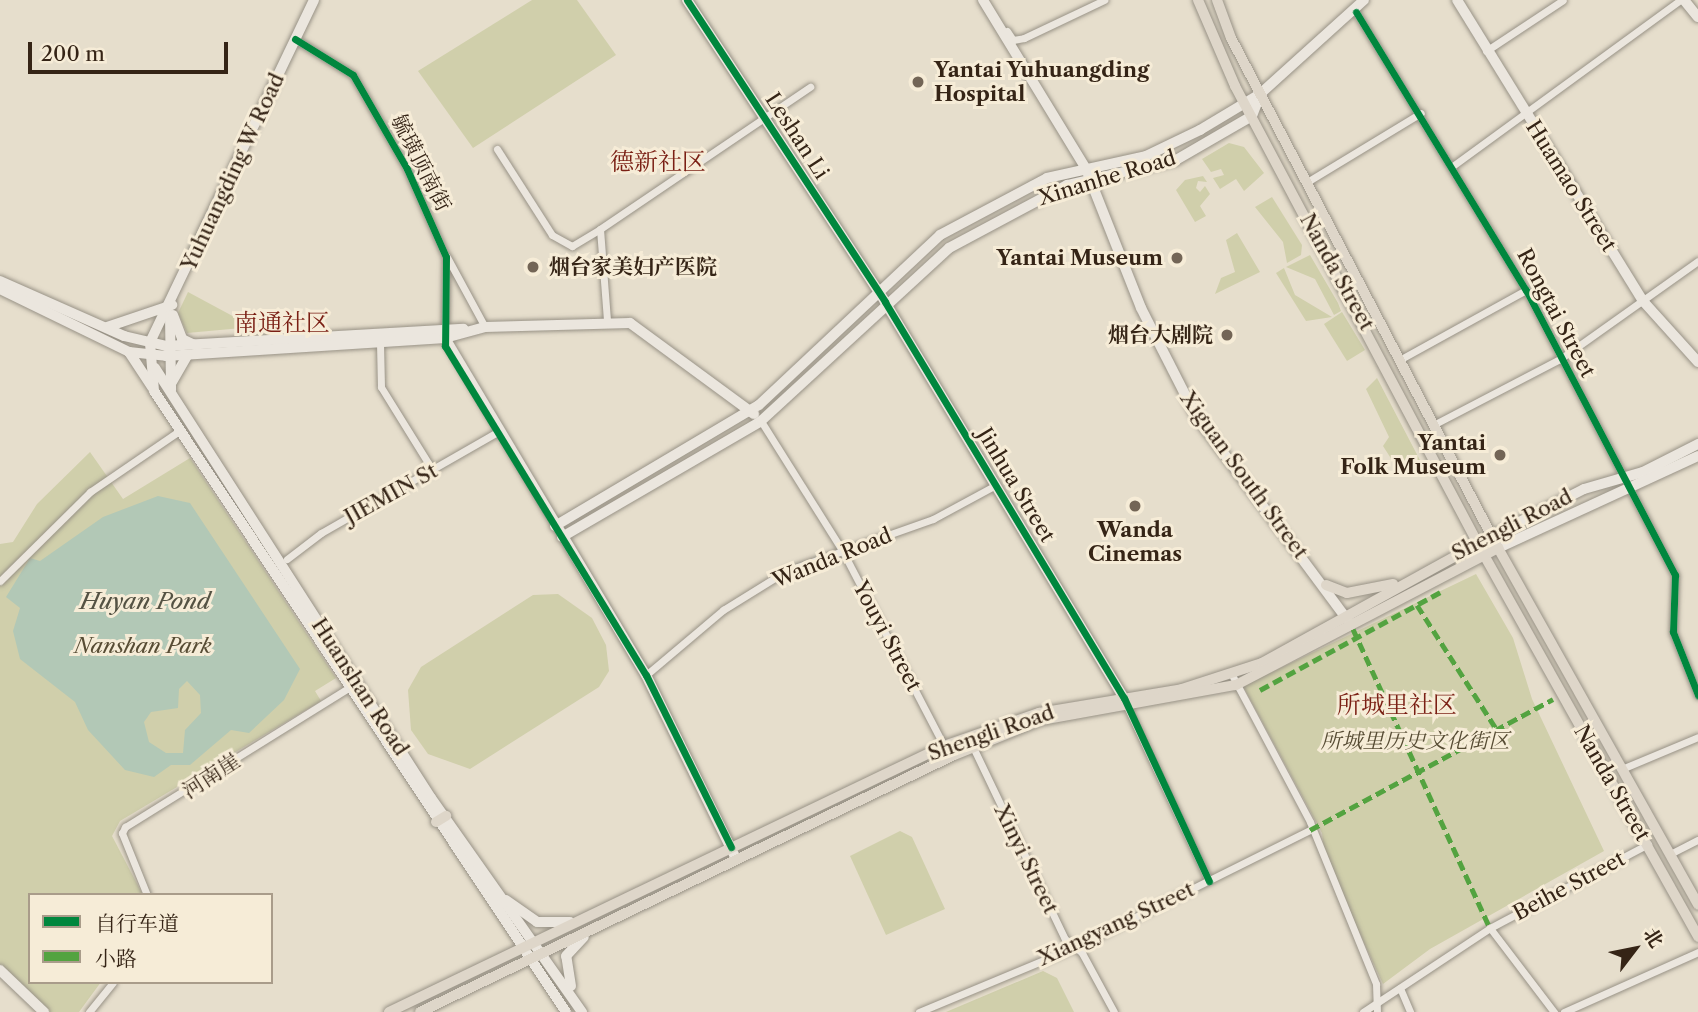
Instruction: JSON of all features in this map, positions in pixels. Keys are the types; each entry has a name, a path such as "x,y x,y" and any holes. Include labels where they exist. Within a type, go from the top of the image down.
{"main road":[{"name":"Yuhuangding W Road","path":"150,343 172,304 314,0"},
{"name":"Leshan Li","path":"687,0 878,292"},
{"name":"Xiguan South Street","path":"986,0 1086,169 1141,308 1196,416 1326,585 1350,624"},
{"name":"Nanda Street","path":"1198,0 1252,117 1484,555 1698,937"},
{"name":"Nanda Street","path":"1217,0 1261,94 1498,548 1624,768 1698,905"},
{"path":"1252,117 1261,94 1356,12 1364,0"},
{"name":"Huamao Street","path":"1457,0 1486,51 1643,301 1698,362"},
{"path":"1682,0 1698,17"},
{"name":"Xinanhe Road","path":"555,526 750,411 919,251 962,222 1031,185 1146,156 1246,105 1261,94"},
{"name":"Xinanhe Road","path":"562,537 761,421 936,257 1011,210 1067,185 1093,183 1176,160 1252,117"},
{"path":"0,281 103,327 166,351 187,356 380,343 485,327 607,320 631,323 761,421"},
{"path":"0,289 129,352 150,355 200,347 445,334"},
{"name":"Jinhua Street","path":"878,292 1125,701"},
{"path":"103,327 172,304"},
{"path":"172,304 177,332 200,347"},
{"path":"172,304 166,351 173,401"},
{"path":"445,334 498,432 646,675 733,852"},
{"path":"150,343 155,391"},
{"name":"Huanshan Road","path":"129,352 179,431 353,685 582,1012"},
{"name":"Huanshan Road","path":"150,355 173,401 353,685 436,822 522,953 533,962 566,1012"},
{"path":"172,390 187,356"},
{"name":"Shengli Road","path":"389,1012 522,953 970,742 1040,713 1125,701 1234,680 1350,624 1698,444"},
{"name":"Shengli Road","path":"1350,624 1406,580 1584,489 1626,483 1698,456"},
{"path":"1326,585 1357,593 1406,580"},
{"name":"Shengli Road","path":"420,1012 584,937 733,852 944,746 970,742"},
{"path":"436,822 446,816"},
{"path":"488,878 537,922 562,925 598,915"},
{"path":"582,1012 564,965 584,937"},
{"path":"0,970 44,1012"}],"street":[{"path":"986,0 1017,40 1104,0"},
{"path":"1486,51 1563,0"},
{"path":"1454,165 1682,0"},
{"name":"Rongtai Street","path":"1356,12 1454,165 1526,290 1675,575 1673,632 1698,695"},
{"name":"毓璜顶南街","path":"295,39 353,75 446,257 445,334"},
{"path":"497,149 552,235 572,246 762,115 810,87"},
{"path":"1307,181 1421,113"},
{"path":"600,229 607,320"},
{"path":"446,257 485,327"},
{"path":"1435,424 1560,359 1698,261"},
{"path":"1401,359 1526,290"},
{"path":"380,343 382,387 433,471"},
{"name":"Youyi Street","path":"761,421 842,550 944,746"},
{"path":"0,581 90,492 179,431"},
{"name":"JIEMIN St","path":"287,559 321,533 498,432"},
{"name":"Wanda Road","path":"646,675 723,610 786,571 933,519 996,485"},
{"path":"1234,680 1310,830 1376,984 1376,1009"},
{"name":"河南崖","path":"146,893 121,833 125,827 353,685"},
{"path":"1125,701 1209,881"},
{"path":"1624,768 1698,737"},
{"name":"Xinyi Street","path":"970,742 1030,872 1114,1012"},
{"name":"Xiangyang Street","path":"919,1012 1075,947 1310,830"},
{"path":"1670,854 1698,840"},
{"name":"Beihe Street","path":"1363,1012 1376,1009 1400,988 1490,929 1648,844"},
{"path":"1490,929 1554,1012"},
{"path":"1564,1012 1698,953"},
{"path":"89,1012 111,984"},
{"path":"1400,988 1410,1012"}],"green space":[{"path":"532,0 577,0 616,55 473,148 418,71"},
{"path":"1229,143 1244,147 1264,173 1244,191 1236,179 1220,189 1213,178 1224,175 1221,169 1211,172 1202,159"},
{"path":"1203,176 1207,182 1198,181 1196,188 1200,192 1205,186 1210,194 1200,206 1206,216 1195,222 1176,190 1185,180"},
{"path":"1272,197 1302,245 1301,255 1287,263 1283,242 1255,207"},
{"path":"1237,233 1260,272 1215,294 1221,278 1235,272 1226,240"},
{"path":"1310,255 1338,303 1341,311 1334,315 1315,279 1286,267"},
{"path":"1284,268 1295,295 1332,317 1306,321 1276,273"},
{"path":"188,292 253,327 187,333 178,313"},
{"path":"1342,312 1365,350 1347,361 1324,324"},
{"path":"1377,378 1423,466 1409,475 1399,471 1383,446 1389,437 1366,389"},
{"name":"Nanshan Park","path":"90,452 123,499 190,458 336,678 315,691 321,701 120,821 112,836 142,893 28,893 28,984 100,984 79,1012 49,1012 0,965 0,544 13,542 37,504"},
{"name":"所城里历史文化街区","path":"1476,574 1513,638 1532,699 1604,851 1430,949 1383,984 1325,858 1322,833 1243,686"},
{"path":"558,594 592,618 606,645 609,671 599,687 470,769 428,754 411,730 408,690 421,667 533,595"},
{"path":"900,831 912,837 945,909 886,935 850,856"},
{"path":"1043,971 1057,978 1074,1012 946,1012"}],"water":[{"name":"Huyan Pond","path":"158,496 190,503 300,669 284,700 249,733 231,730 190,765 171,765 154,777 125,770 88,730 75,702 20,659 13,631 20,608 6,597 30,558 40,561 103,517","holes":["187,681 200,695 201,713 185,730 183,753 166,753 149,742 144,722 151,712 178,708 179,689"]}],"marked path":[{"path":"1260,690 1442,591"},
{"path":"1417,605 1497,730"},
{"path":"1353,629 1490,928"},
{"path":"1310,830 1553,699"}],"cycle path":[{"path":"687,0 885,302 1124,698 1209,881"},
{"path":"1356,12 1526,290 1675,575 1673,632 1698,695"},
{"path":"295,39 353,75 407,169 446,257 445,346 646,675 731,847"}],"place":[{"name":"Yantai Yuhuangding Hospital","path":"918,82"},
{"name":"Yantai Museum","path":"1177,258"},
{"name":"烟台家美妇产医院","path":"533,267"},
{"name":"烟台大剧院","path":"1227,335"},
{"name":"Yantai Folk Museum","path":"1500,455"},
{"name":"Wanda Cinemas","path":"1135,506"}],"district":[{"name":"德新社区","path":"658,162"},
{"name":"南通社区","path":"282,323"},
{"name":"所城里社区","path":"1397,705"}]}
